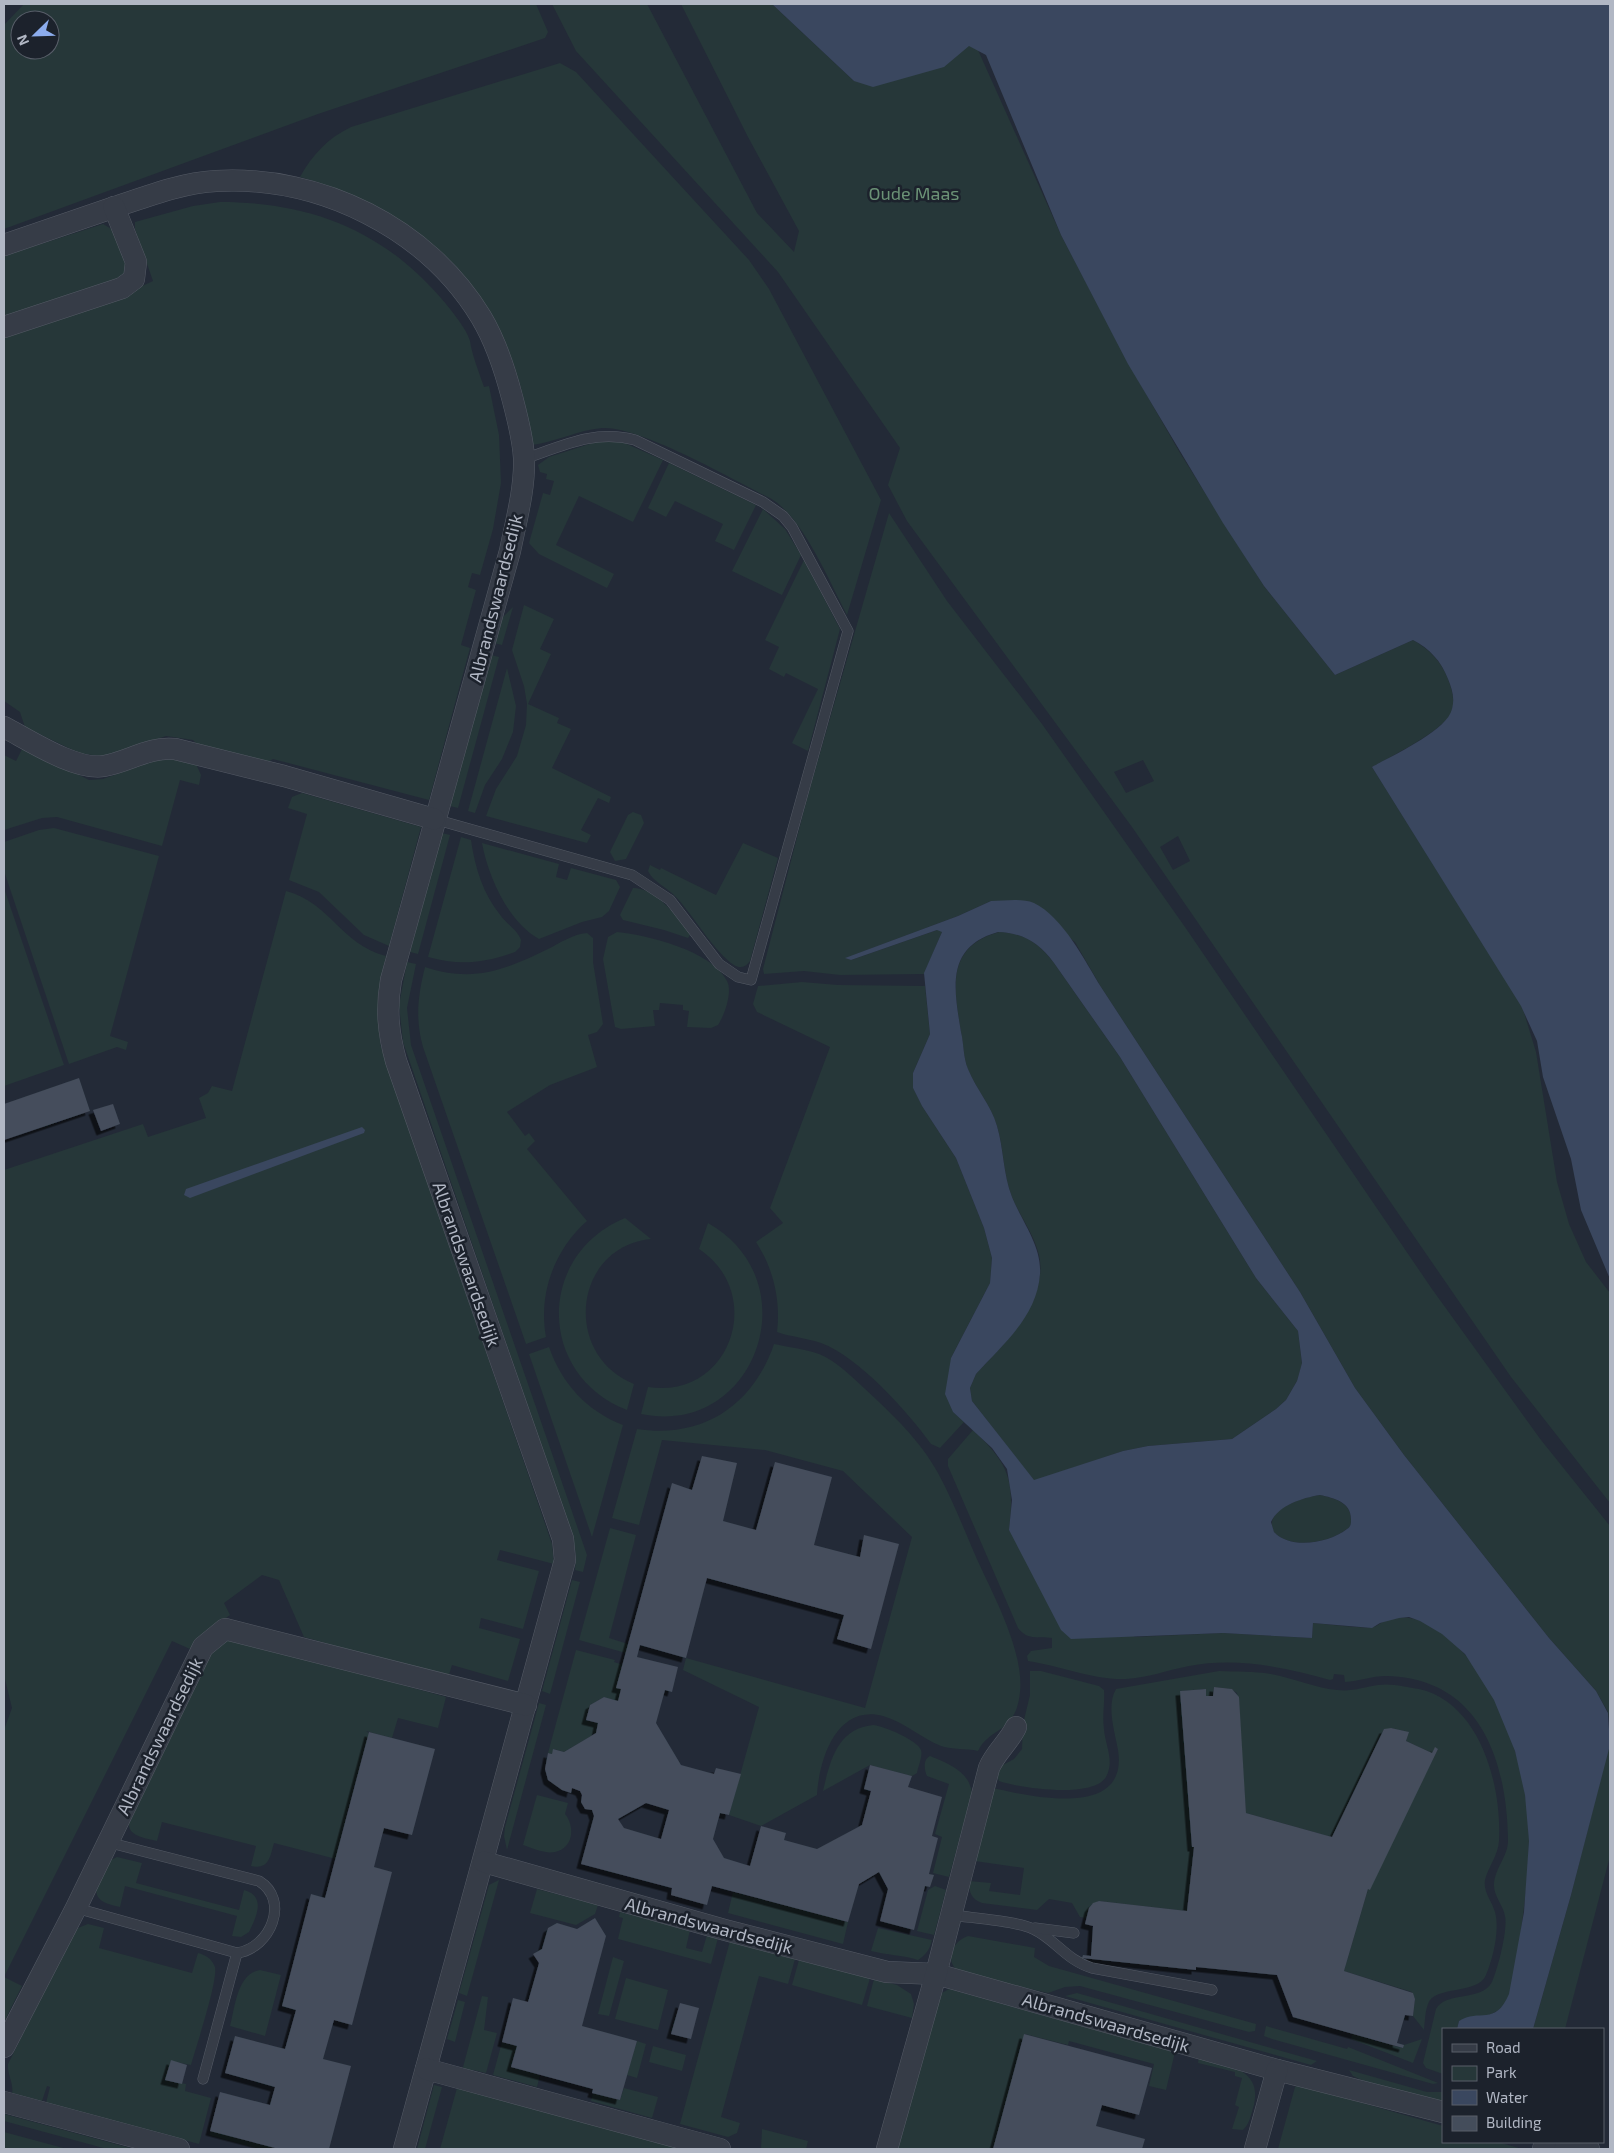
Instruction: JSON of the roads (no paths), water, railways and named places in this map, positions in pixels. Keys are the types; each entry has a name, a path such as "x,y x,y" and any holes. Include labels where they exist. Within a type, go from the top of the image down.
{"street":[{"name":"Albrandswaardsedijk","path":"4,245 165,190 216,181 253,182 289,186 339,200 369,214 395,230 438,265 481,317 494,343 506,375 517,414 524,459 518,512 510,551 434,819 391,980 387,1004 388,1028 396,1061 564,1547 564,1569 404,2149"},
{"path":"4,327 122,288 134,279 136,262 114,207"},
{"path":"4,727 84,765 102,766 160,748 175,749 284,776 434,819"},
{"name":"Albrandswaardsedijk","path":"4,2047 76,1908 203,1647 225,1629 526,1705"},
{"path":"887,2149 952,1915 989,1768 1016,1727"},
{"name":"Albrandswaardsedijk","path":"484,1862 715,1928 888,1972 936,1974 1277,2070 1442,2112"},
{"path":"426,2069 720,2149"},
{"path":"1255,2149 1277,2070"},
{"path":"4,2102 178,2149"},
{"path":"1566,2143 1590,2149"}],"lane":[{"path":"434,819 632,875 661,892 670,900 719,964 738,977 751,980 848,631 792,528 784,516 763,502 635,440 619,436 589,438 524,459"},
{"path":"76,1908 237,1953 250,1951 259,1945 268,1934 274,1908 273,1895 268,1887 259,1881 107,1842"},
{"path":"952,1915 1074,1933"},
{"path":"1029,1927 1042,1934 1073,1960 1082,1965 1212,1990"},
{"path":"204,2079 237,1953"}],"water":[{"path":"772,4 1610,4 1610,1279 1581,1210 1571,1159 1543,1077 1537,1041 1521,1006 1372,767 1430,734 1448,717 1453,705 1453,697 1442,667 1425,647 1413,640 1335,675 1264,586 1223,523 1128,364 1061,235 986,55 969,46 944,67 873,87 854,81"},
{"path":"1013,900 1034,903 1054,918 1080,953 1300,1292 1355,1388 1404,1455 1549,1638 1596,1691 1608,1713 1610,1745 1571,1895 1533,2028 1457,2028 1459,2021 1466,2017 1492,2014 1504,2004 1509,1994 1524,1912 1529,1841 1525,1795 1515,1751 1494,1700 1465,1654 1442,1634 1409,1617 1380,1623 1372,1628 1313,1623 1312,1638 1223,1633 1071,1639 1061,1630 1009,1530 1012,1500 1007,1469 992,1448 953,1412 945,1394 951,1358 990,1283 992,1258 984,1228 956,1158 922,1106 913,1088 913,1073 930,1034 924,973 942,932 937,930 851,960 845,958 958,916 991,901","holes":["998,932 1016,934 1030,940 1043,950 1054,963 1120,1057 1256,1278 1298,1331 1302,1363 1297,1381 1286,1400 1232,1439 1148,1446 1123,1451 1034,1480 972,1401 970,1388 976,1374 1007,1341 1025,1317 1032,1304 1040,1274 1040,1264 1035,1244 1009,1188 994,1118 966,1064 956,1000 957,972 961,959 969,948 981,939","1320,1495 1336,1499 1348,1508 1351,1519 1348,1528 1339,1534 1320,1541 1300,1543 1281,1538 1274,1532 1271,1522 1280,1511 1292,1503"]},
{"path":"362,1127 365,1130 364,1133 190,1198 184,1195 186,1189"}],"park label":[{"name":"Oude Maas","path":"914,193"}]}
